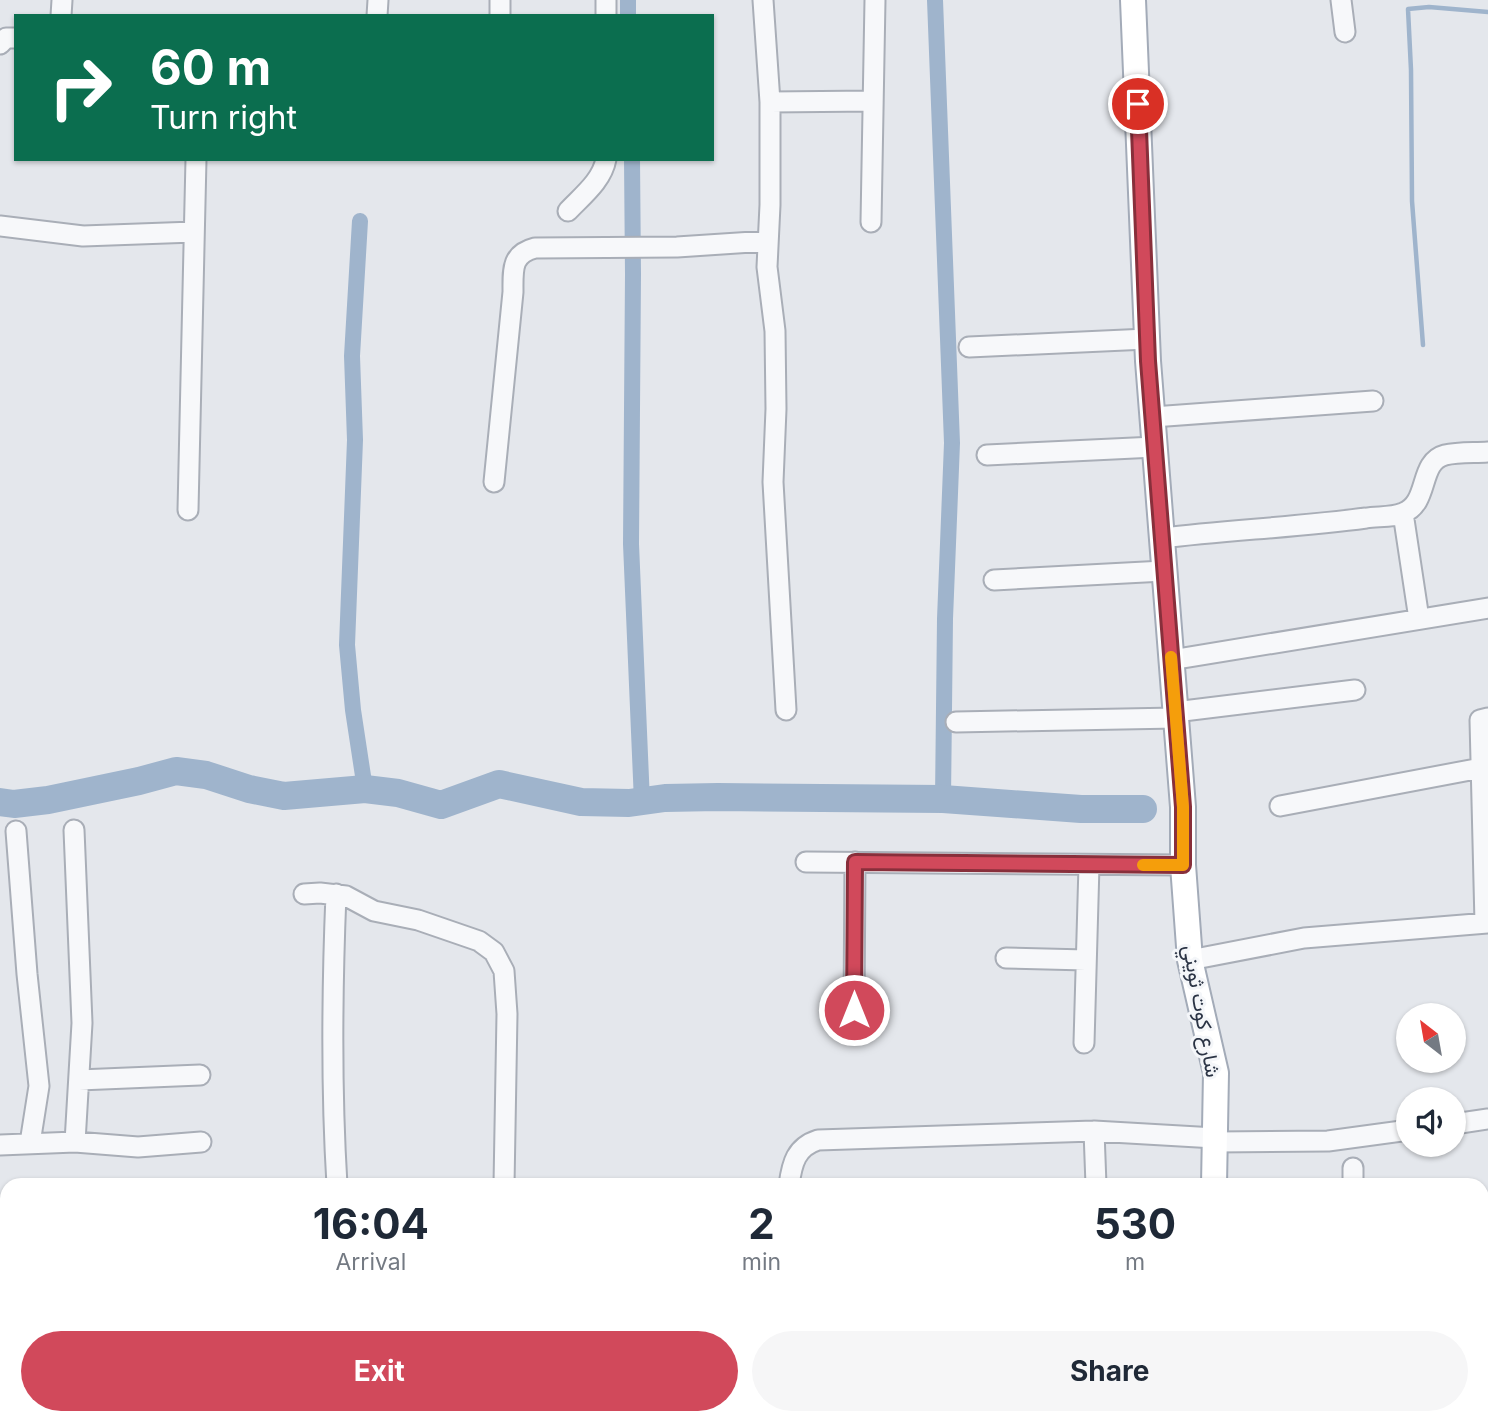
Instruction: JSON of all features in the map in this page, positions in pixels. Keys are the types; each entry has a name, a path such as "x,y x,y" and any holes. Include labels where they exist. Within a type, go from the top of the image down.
{"main road":[{"name":"شارع كوت ثويني","path":"1133,0 1147,340 1183,807 1183,865 1190,961 1216,1073 1214,1178"}],"street":[{"path":"763,0 770,102 767,267 775,331 773,482 786,710"},
{"path":"872,222 875,0"},
{"path":"1341,0 1345,32"},
{"path":"770,102 873,101"},
{"path":"188,510 196,161"},
{"path":"568,211 594,184 606,161"},
{"path":"0,226 83,236 194,232"},
{"path":"494,482 513,270 517,258 524,251 535,247 677,247 768,241"},
{"path":"969,347 1147,340"},
{"path":"1153,418 1373,401"},
{"path":"987,455 1155,447"},
{"path":"1162,538 1235,529 1340,522 1403,513 1421,497 1428,470 1434,461 1443,456 1488,452"},
{"path":"1403,513 1419,619"},
{"path":"994,580 1164,571"},
{"path":"1171,660 1488,608"},
{"path":"956,722 1175,715 1355,690"},
{"path":"1190,961 1304,938 1486,923 1480,720 1488,718"},
{"path":"1280,806 1481,768"},
{"path":"74,830 82,1023 75,1142"},
{"path":"16,831 39,1086 30,1143"},
{"path":"806,862 1183,865"},
{"path":"854,1010 855,862"},
{"path":"1084,1043 1088,865"},
{"path":"304,894 346,896 374,911 418,920 479,941 494,952 504,971 508,1014 504,1178"},
{"path":"336,894 332,994 332,1113 337,1178"},
{"path":"1006,958 1086,960"},
{"path":"79,1080 200,1075"},
{"path":"1466,1122 1488,1119"},
{"path":"790,1178 797,1154 805,1144 818,1140 1094,1131 1215,1140 1328,1141 1396,1132"},
{"path":"1094,1131 1096,1178"},
{"path":"0,1145 75,1142 138,1147 201,1142"}],"waterway":[{"path":"628,0 628,14"},
{"path":"935,0 952,443 945,619 943,799"},
{"path":"1423,345 1412,201 1408,9 1429,7 1488,12"},
{"path":"632,161 631,544 642,802"},
{"path":"360,221 352,356 355,440 347,645 353,710 365,789"},
{"path":"0,802 14,804 48,800 176,771 206,775 249,789 284,796 365,789 398,793 441,805 499,784 581,802 629,803 665,798 718,797 943,799 1081,809 1143,809"}],"slow traffic":[{"path":"1143,865 1183,865 1183,807 1171,657"}],"route":[{"path":"854,1010 855,862 1183,865 1183,807 1148,361 1138,104"}]}
